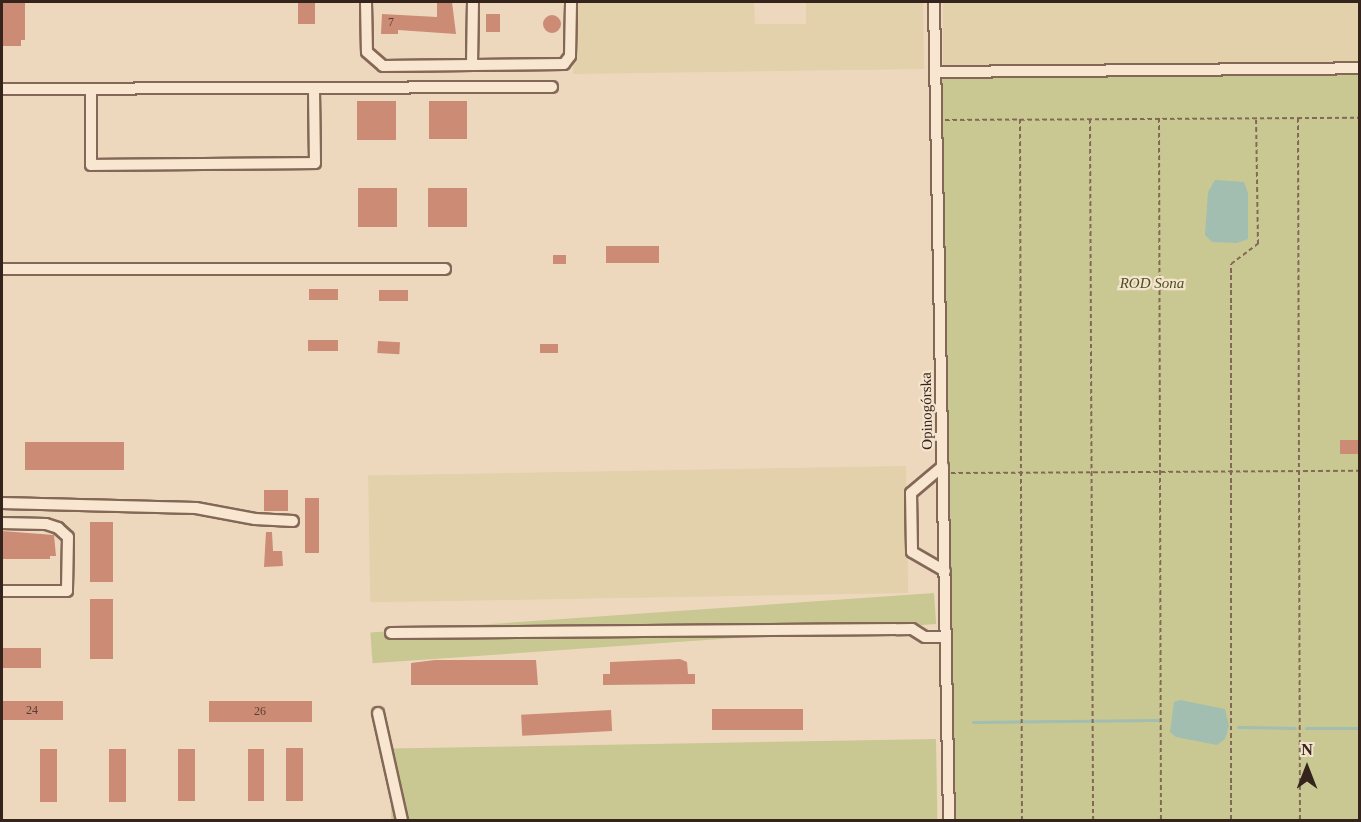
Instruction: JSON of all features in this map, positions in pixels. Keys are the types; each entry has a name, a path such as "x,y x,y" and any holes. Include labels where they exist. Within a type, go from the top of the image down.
{"street":[{"path":"366,2 367,52 372,60 383,66 564,64 570,56 571,2"},
{"path":"472,65 473,2"},
{"name":"Opinogórska","path":"934,2 949,820"},
{"path":"935,72 1359,68"},
{"path":"2,89 552,87"},
{"path":"91,89 91,165 315,163 314,88"},
{"path":"2,269 445,269"},
{"path":"943,469 911,493 912,552 945,571"},
{"path":"2,503 196,508 255,519 293,521"},
{"path":"2,523 46,524 58,528 68,537 68,591 2,591"},
{"path":"391,633 912,629 925,637 946,637"},
{"path":"378,713 402,820"}],"path":[{"path":"1159,118 1161,820"},
{"path":"1231,820 1229,471 1231,264 1258,244 1256,118"},
{"path":"1298,118 1300,820"},
{"path":"936,120 1359,118"},
{"path":"1020,119 1019,471 1022,820"},
{"path":"1090,119 1093,820"},
{"path":"943,469 1359,471"}],"shaded area":[{"path":"575,2 754,2 755,24 806,24 806,2 923,2 924,69 573,74"},
{"path":"943,2 1359,2 1359,67 943,67"},
{"path":"1215,180 1244,182 1248,193 1248,239 1237,243 1212,242 1205,235 1208,192"},
{"path":"906,466 908,593 370,602 368,475"},
{"path":"1180,700 1225,709 1229,726 1225,739 1217,745 1176,737 1170,732 1174,702"}],"green space":[{"name":"ROD Sona","path":"942,75 1359,75 1359,820 942,820"},
{"path":"934,593 936,624 373,663 370,632"},
{"path":"936,739 937,820 391,820 390,749"}],"building":[{"path":"2,2 25,2 25,40 21,40 21,46 2,46"},
{"path":"298,2 315,2 315,24 298,24"},
{"path":"437,2 452,2 456,34 398,30 398,34 381,34 382,14 437,17"},
{"path":"486,14 500,14 500,32 486,32"},
{"path":"552,15 558,18 561,24 558,30 552,33 546,30 543,24 546,18"},
{"path":"357,101 396,101 396,140 357,140"},
{"path":"429,101 467,101 467,139 429,139"},
{"path":"358,188 397,188 397,227 358,227"},
{"path":"428,188 467,188 467,227 428,227"},
{"path":"606,246 659,246 659,263 606,263"},
{"path":"553,255 566,255 566,264 553,264"},
{"path":"309,289 338,289 338,300 309,300"},
{"path":"379,290 408,290 408,301 379,301"},
{"path":"308,340 338,340 338,351 308,351"},
{"path":"378,341 400,342 399,354 377,353"},
{"path":"540,344 558,344 558,353 540,353"},
{"path":"1340,440 1359,440 1359,454 1340,454"},
{"path":"25,442 124,442 124,470 25,470"},
{"path":"264,490 288,490 288,511 264,511"},
{"path":"305,498 319,498 319,553 305,553"},
{"path":"90,522 113,522 113,582 90,582"},
{"path":"2,531 54,535 56,556 50,556 50,559 2,559"},
{"path":"266,532 272,532 273,551 282,551 283,566 264,567"},
{"path":"90,599 113,599 113,659 90,659"},
{"path":"2,648 41,648 41,668 2,668"},
{"path":"680,659 687,662 688,674 695,674 695,684 603,685 603,674 610,674 610,662"},
{"path":"435,660 536,660 538,685 411,685 411,663"},
{"path":"2,701 63,701 63,720 2,720"},
{"path":"209,701 312,701 312,722 209,722"},
{"path":"712,709 803,709 803,730 712,730"},
{"path":"611,710 612,731 522,736 521,715"},
{"path":"286,748 303,748 303,801 286,801"},
{"path":"40,749 57,749 57,802 40,802"},
{"path":"109,749 126,749 126,802 109,802"},
{"path":"178,749 195,749 195,801 178,801"},
{"path":"248,749 264,749 264,801 248,801"}],"waterway":[{"path":"973,722 1160,720"},
{"path":"1238,727 1295,728"},
{"path":"1306,728 1360,728"}]}
